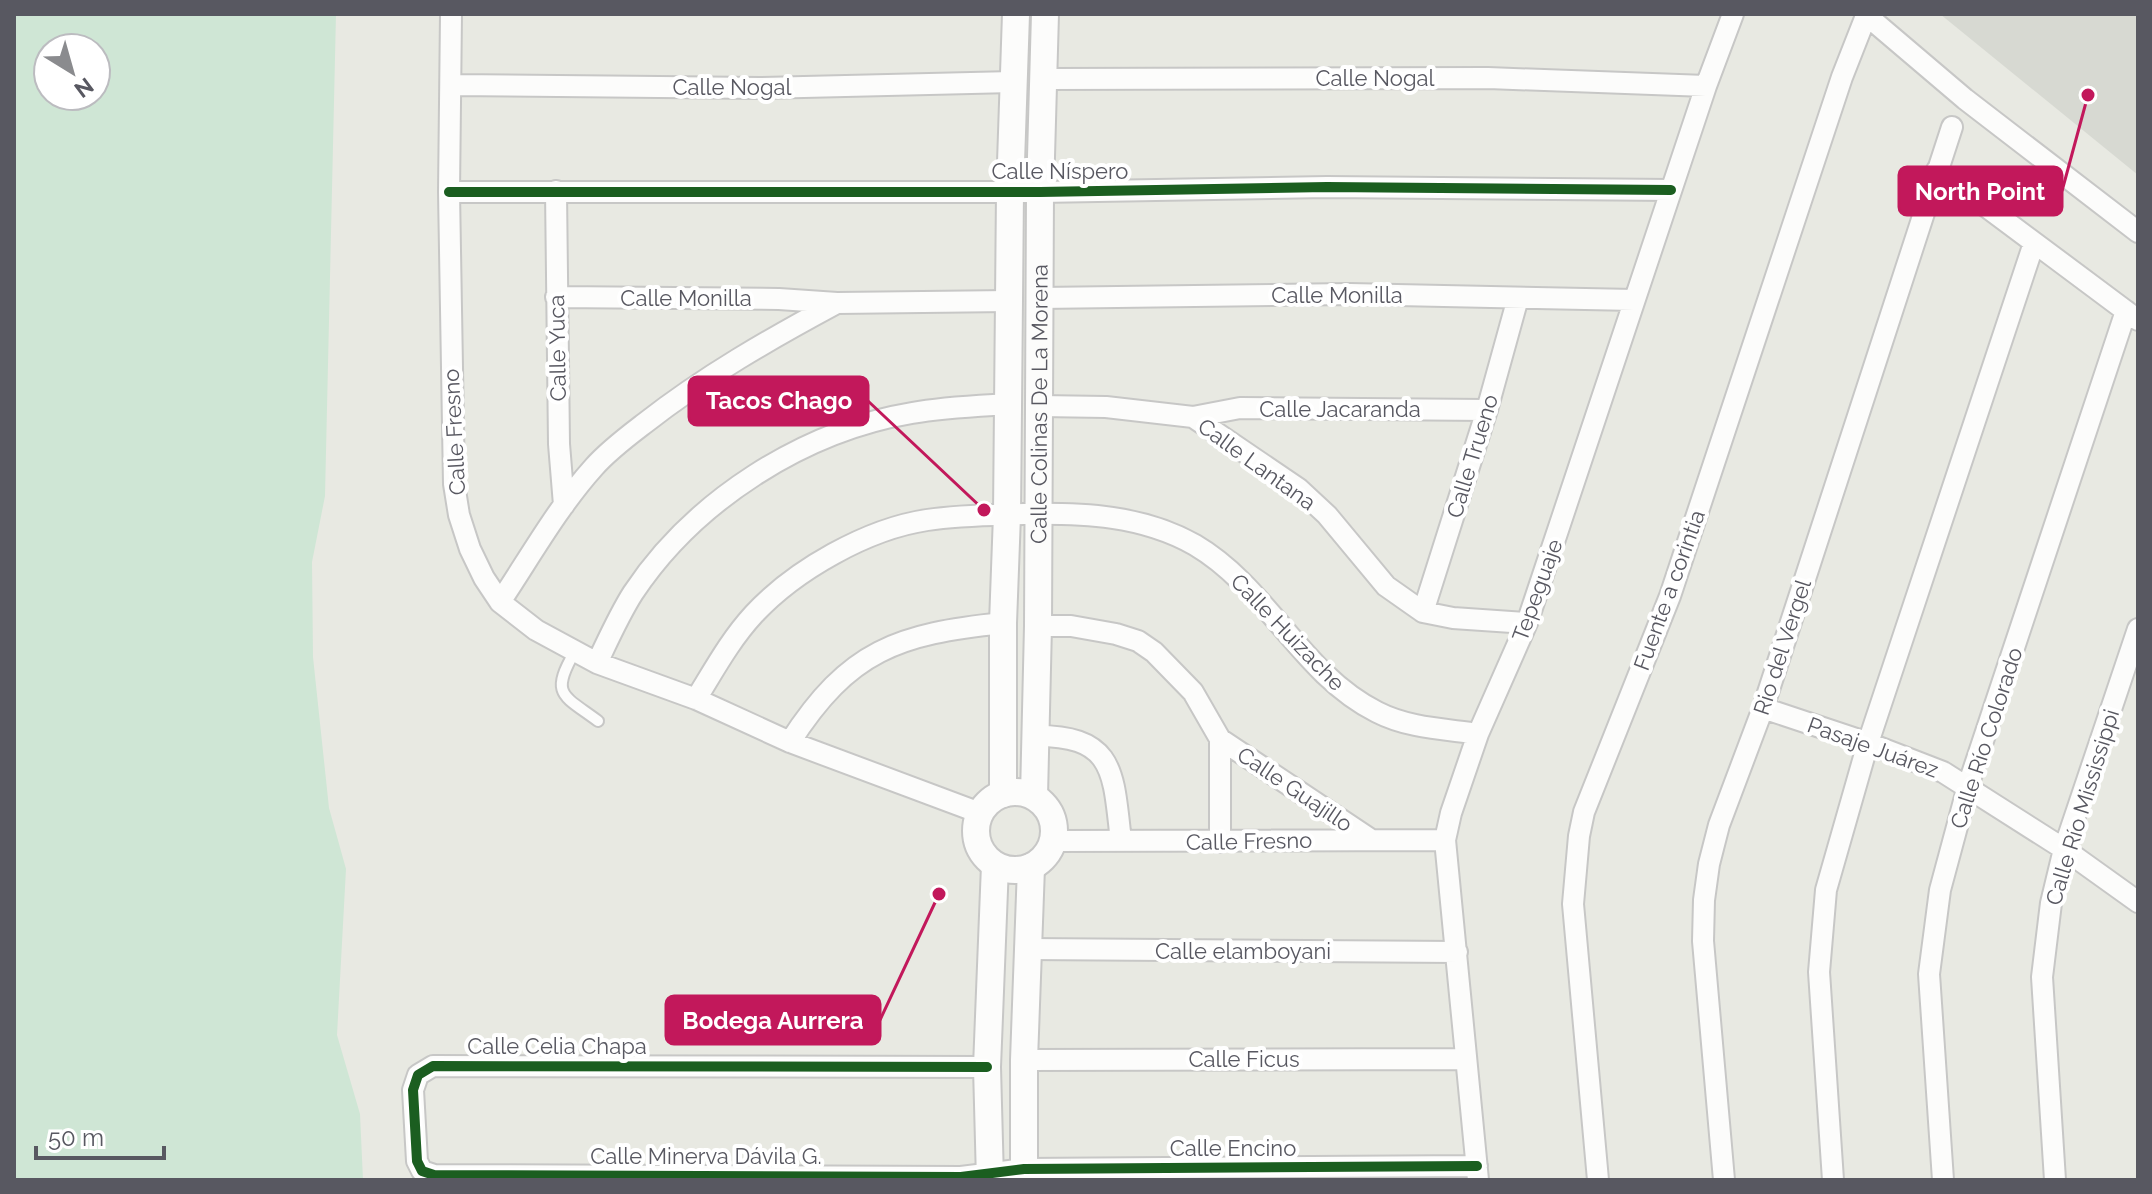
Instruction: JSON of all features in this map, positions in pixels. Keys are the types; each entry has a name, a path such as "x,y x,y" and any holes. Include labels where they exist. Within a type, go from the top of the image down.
{"street":[{"name":"Calle Fresno","path":"451,14 449,192 454,484 459,515 470,549 500,602 536,630 574,653 696,699 790,742 980,813"},
{"name":"Calle Colinas De La Morena","path":"1003,794 1010,192 1016,14"},
{"name":"Calle Colinas De La Morena","path":"1034,796 1040,192 1045,14"},
{"name":"Tepeguaje","path":"1478,1173 1445,840 1478,734 1527,623 1706,86 1733,14"},
{"path":"1865,15 1965,99 2138,232"},
{"name":"Fuente a corintia","path":"1598,1180 1573,904 1584,812 1670,596 1865,15"},
{"name":"Calle Nogal","path":"1043,79 1488,78 1706,86"},
{"name":"Calle Nogal","path":"451,85 759,88 1013,82"},
{"name":"Rio del Vergel","path":"1724,1180 1705,975 1704,900 1719,825 1763,708 1952,127"},
{"path":"1937,170 2132,316"},
{"name":"Calle Níspero","path":"449,192 1040,192 1327,187 1671,190"},
{"name":"Calle Yuca","path":"556,191 559,444 564,505"},
{"path":"1833,1180 1819,972 1826,890 1868,743 2034,243"},
{"name":"Calle Monilla","path":"1040,298 1350,294 1634,300"},
{"name":"Calle Monilla","path":"556,297 779,299 837,303 1009,301"},
{"name":"Calle Trueno","path":"1423,612 1487,410 1518,298"},
{"path":"500,602 564,505 595,466 673,401 779,334 837,303"},
{"name":"Calle Río Colorado","path":"1943,1180 1929,974 1940,890 1968,786 2132,316"},
{"path":"597,663 632,594 654,565 715,505 770,466 862,425 910,413 1009,404"},
{"name":"Calle Lantana","path":"1040,406 1106,407 1193,417 1299,489 1337,526 1386,586 1423,612 1453,618 1527,623"},
{"name":"Calle Jacaranda","path":"1193,417 1240,408 1487,410"},
{"name":"Calle Huizache","path":"696,699 729,645 754,614 819,562 854,543 924,520 1079,513 1112,516 1148,525 1194,545 1256,595 1318,668 1345,693 1379,713 1413,725 1478,734"},
{"path":"790,742 825,694 848,673 882,650 913,636 1003,623"},
{"name":"Calle Guajillo","path":"1038,626 1071,626 1138,641 1154,652 1193,692 1220,739 1370,839"},
{"name":"Calle Río Mississippi","path":"2055,1180 2042,977 2051,903 2064,849 2138,629"},
{"name":"Pasaje Juárez","path":"1763,708 1943,772 2064,849 2138,902"},
{"path":"1034,736 1064,736 1090,745 1097,752 1115,784 1121,841"},
{"name":"Calle Guajillo","path":"1220,739 1220,842"},
{"path":"1024,792 1034,796 1049,810 1055,830 1049,852 1031,867 1019,870 995,865 979,848 976,825 980,813 1003,794 1024,792"},
{"name":"Calle Fresno","path":"1054,841 1445,840"},
{"path":"990,1177 987,1067 995,865"},
{"path":"1024,1175 1024,1060 1031,867"},
{"name":"Calle elamboyani","path":"1028,949 1457,952"},
{"name":"Calle Ficus","path":"1024,1060 1465,1059"},
{"name":"Calle Celia Chapa","path":"422,1171 417,1161 413,1090 418,1075 433,1066 987,1067"},
{"name":"Calle Minerva Dávila G.","path":"422,1171 434,1175 990,1177"},
{"name":"Calle Encino","path":"990,1177 1478,1173"}],"lane":[{"path":"574,653 561,677 562,690 598,721"}],"shaded area":[{"path":"1940,14 2138,14 2138,175"}],"green space":[{"path":"14,14 336,14 325,496 312,562 313,657 329,808 346,869 337,1035 360,1114 363,1180 14,1180"}],"cycle path":[{"path":"449,192 1040,192 1327,187 1671,190"},
{"path":"987,1067 433,1066 418,1075 413,1090 417,1161 422,1171 434,1175 961,1177 1024,1169 1477,1166"}],"place":[{"name":"North Point","path":"2088,95"},
{"name":"Tacos Chago","path":"984,510"},
{"name":"Bodega Aurrera","path":"939,894"}]}
